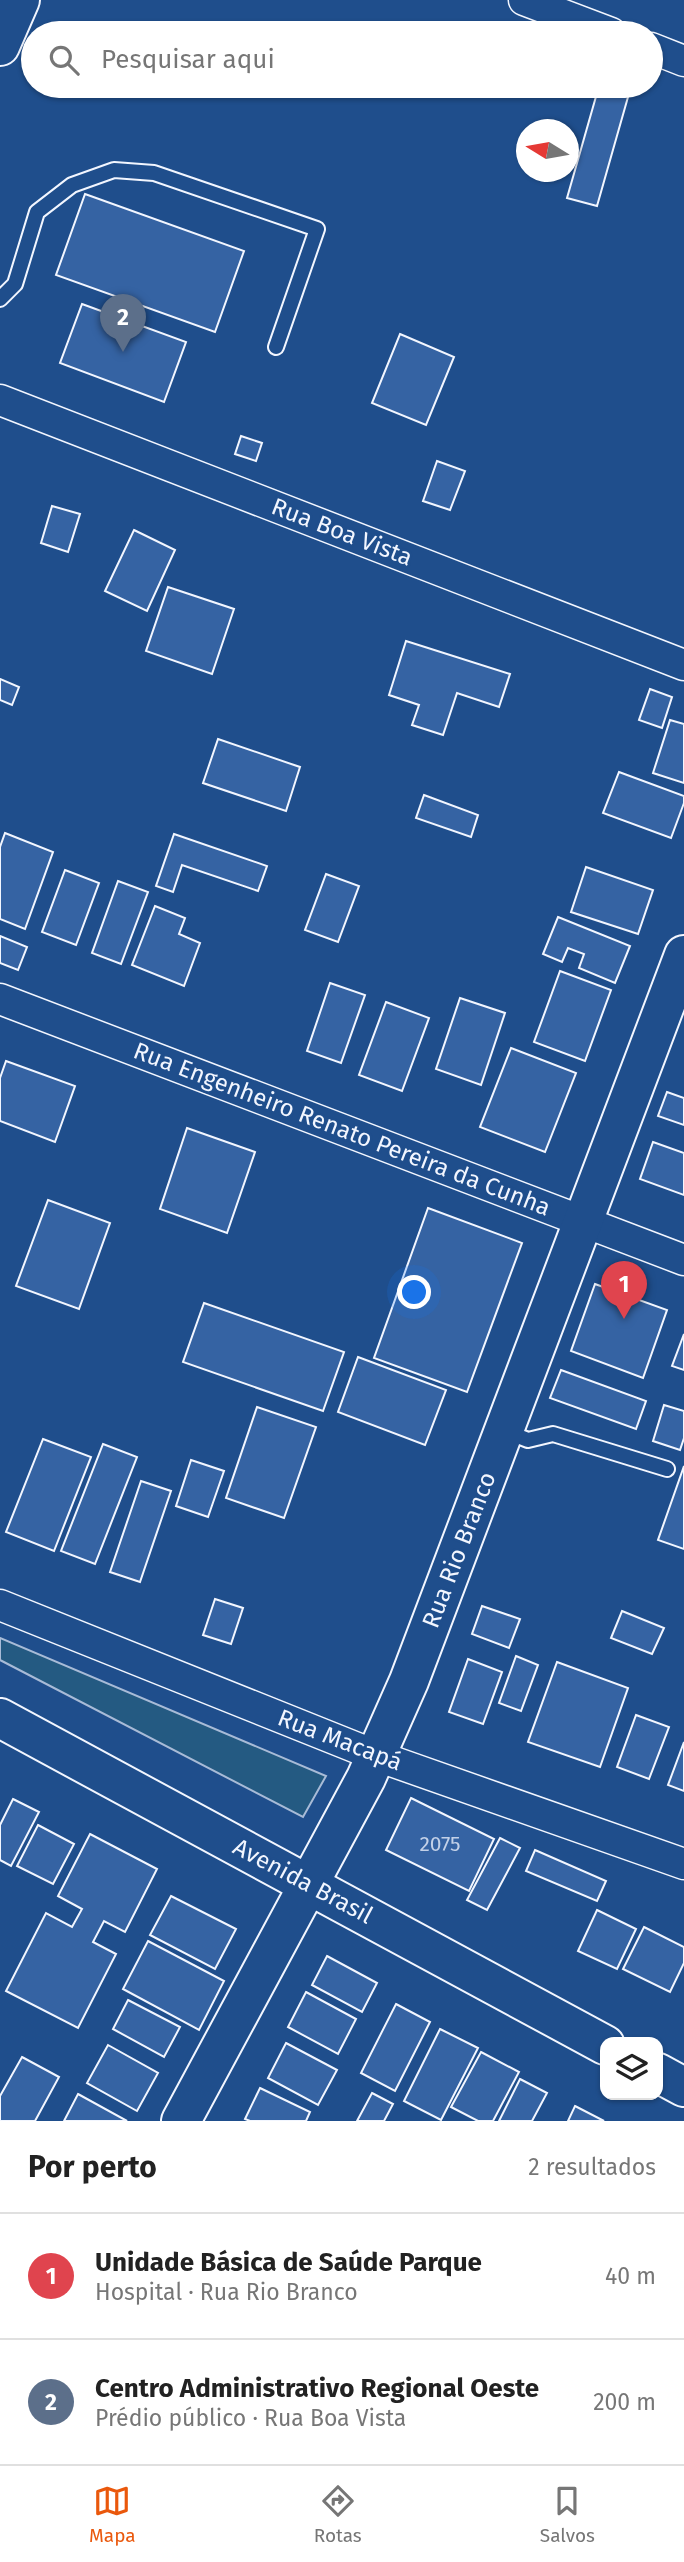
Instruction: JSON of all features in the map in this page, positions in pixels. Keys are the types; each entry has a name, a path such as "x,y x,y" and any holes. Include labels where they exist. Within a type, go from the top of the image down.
{"main road":[{"path":"0,46 20,0"},
{"name":"Rua Rio Branco","path":"181,2121 377,1756 409,1681 684,955"},
{"name":"Avenida Brasil","path":"0,1718 600,2042"},
{"path":"663,2076 684,2087"}],"street":[{"path":"524,0 579,21"},
{"path":"663,53 684,61"},
{"name":"Rua Boa Vista","path":"0,400 684,665"},
{"name":"Rua Engenheiro Renato Pereira da Cunha","path":"0,999 684,1260"},
{"name":"Rua Macapá","path":"0,1605 377,1756 684,1864"}],"lane":[{"path":"0,299 15,284 37,212 72,185 114,170 155,173 317,229 276,347"},
{"path":"504,1431 528,1440 554,1434 667,1469"}],"shaded area":[{"path":"0,1638 326,1776 303,1817 0,1660"}],"building":[{"path":"596,98 628,98 597,206 567,198 572,182 579,182 579,156"},
{"path":"85,194 244,251 215,332 56,275"},
{"path":"82,304 186,342 164,402 60,363"},
{"path":"400,334 454,357 426,425 372,403"},
{"path":"241,436 262,443 256,461 235,454"},
{"path":"437,461 465,471 450,510 423,501"},
{"path":"52,506 80,514 68,552 41,543"},
{"path":"134,530 175,550 147,611 105,591"},
{"path":"168,587 234,609 212,674 146,651"},
{"path":"406,641 510,674 499,707 457,693 443,735 412,725 419,705 389,695"},
{"path":"0,679 19,687 12,705 0,700"},
{"path":"650,689 672,697 662,728 639,720"},
{"path":"670,720 684,724 684,783 653,773"},
{"path":"218,739 300,767 286,811 203,783"},
{"path":"619,772 684,796 671,838 603,813"},
{"path":"424,795 478,815 471,837 416,818"},
{"path":"5,833 53,852 25,929 0,919 0,847"},
{"path":"174,834 267,866 258,891 182,865 173,892 156,886"},
{"path":"586,867 653,890 638,934 571,912"},
{"path":"65,870 99,883 76,945 42,932"},
{"path":"326,874 359,886 338,942 305,930"},
{"path":"118,881 148,892 121,964 92,953"},
{"path":"155,906 185,918 179,934 200,943 184,986 132,965"},
{"path":"558,917 630,946 615,983 579,968 584,954 568,948 562,962 543,954"},
{"path":"0,936 27,947 18,970 0,963"},
{"path":"560,971 611,990 585,1061 534,1042"},
{"path":"330,983 365,995 341,1063 307,1051"},
{"path":"460,998 505,1013 481,1085 436,1069"},
{"path":"386,1002 429,1018 402,1091 359,1075"},
{"path":"511,1048 576,1073 545,1152 480,1127"},
{"path":"6,1061 75,1086 55,1142 0,1121 0,1078"},
{"path":"667,1092 684,1098 684,1125 658,1116"},
{"path":"187,1128 255,1152 227,1233 160,1209"},
{"path":"653,1142 684,1153 684,1195 640,1179"},
{"path":"48,1200 110,1223 79,1309 16,1286"},
{"path":"428,1208 522,1243 467,1392 374,1358"},
{"path":"595,1284 667,1310 643,1378 571,1351"},
{"path":"204,1303 344,1352 323,1411 183,1362"},
{"path":"684,1334 684,1370 672,1366"},
{"path":"358,1357 446,1390 425,1445 338,1412"},
{"path":"561,1370 646,1401 636,1429 550,1398"},
{"path":"664,1405 684,1411 684,1438 680,1450 653,1441"},
{"path":"257,1407 316,1427 284,1518 226,1498"},
{"path":"43,1439 91,1457 54,1551 6,1532"},
{"path":"103,1444 137,1457 95,1564 61,1551"},
{"path":"191,1460 224,1471 208,1517 176,1506"},
{"path":"684,1466 684,1549 658,1540"},
{"path":"141,1481 171,1491 140,1582 110,1572"},
{"path":"215,1599 243,1608 231,1644 203,1635"},
{"path":"482,1606 520,1619 509,1648 472,1634"},
{"path":"622,1611 664,1628 652,1654 611,1638"},
{"path":"516,1656 538,1665 521,1711 499,1703"},
{"path":"468,1659 502,1672 483,1724 449,1712"},
{"path":"557,1662 628,1688 600,1767 528,1742"},
{"path":"636,1715 669,1727 649,1779 617,1767"},
{"path":"684,1742 684,1791 668,1785"},
{"path":"411,1798 494,1839 469,1891 386,1850"},
{"path":"13,1799 39,1812 11,1866 0,1860 0,1825"},
{"path":"38,1825 74,1844 53,1884 17,1866"},
{"path":"90,1834 157,1869 125,1932 104,1921 93,1942 116,1954 78,2028 6,1991 46,1913 72,1927 82,1909 58,1896"},
{"path":"500,1838 520,1848 487,1910 467,1900"},
{"path":"535,1850 606,1881 597,1901 526,1871"},
{"path":"171,1896 236,1929 215,1969 150,1935"},
{"path":"597,1910 636,1929 617,1969 578,1951"},
{"path":"644,1927 684,1947 684,1963 670,1992 623,1969"},
{"path":"148,1941 224,1981 199,2030 123,1989"},
{"path":"327,1956 377,1983 362,2012 312,1985"},
{"path":"306,1992 356,2019 338,2054 288,2027"},
{"path":"128,2000 180,2027 164,2057 113,2029"},
{"path":"396,2004 430,2022 395,2091 361,2073"},
{"path":"440,2029 478,2048 441,2120 404,2101"},
{"path":"286,2043 337,2070 318,2105 268,2078"},
{"path":"108,2045 158,2073 137,2111 87,2083"},
{"path":"481,2052 519,2072 493,2121 478,2121 451,2107"},
{"path":"22,2057 59,2077 35,2121 0,2121 0,2096"},
{"path":"520,2079 547,2093 532,2121 499,2121"},
{"path":"260,2088 310,2112 306,2121 245,2119"},
{"path":"372,2093 393,2104 384,2121 357,2121"},
{"path":"78,2094 127,2121 64,2121"},
{"path":"575,2106 604,2121 568,2121"}],"place":[{"name":"Centro Administrativo Regional Oeste","path":"123,352"},
{"name":"Unidade Básica de Saúde Parque","path":"624,1319"}]}
